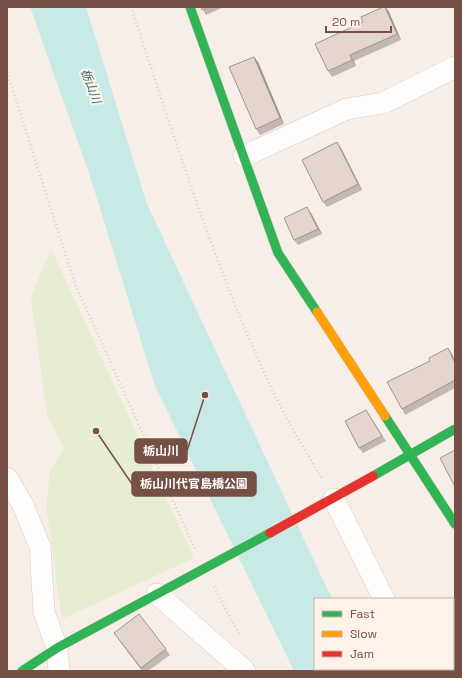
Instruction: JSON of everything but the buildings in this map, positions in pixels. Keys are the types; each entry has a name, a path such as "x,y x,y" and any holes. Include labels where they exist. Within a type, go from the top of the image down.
{"street":[{"path":"190,7 278,253 455,524"},
{"path":"244,156 347,109 383,103 455,67"},
{"path":"22,671 57,648 334,499 455,429"},
{"path":"7,478 23,505 40,547 44,612 57,648 59,671"},
{"path":"334,499 384,598"},
{"path":"157,594 245,671"}],"path":[{"path":"131,7 212,245 262,369 295,434 334,499"},
{"path":"7,72 75,284 204,569 240,637"}],"green space":[{"path":"51,249 194,558 62,619 46,506 50,471 64,448 47,415 31,297"}],"water":[{"path":"30,7 86,7 147,204 332,598 314,598 314,670 366,671 294,671 155,386 89,173"}],"traffic: fast":[{"path":"190,7 278,253 317,312"},
{"path":"385,416 455,524"},
{"path":"373,476 455,429"},
{"path":"22,671 57,648 270,533"}],"traffic: slow":[{"path":"317,312 385,416"}],"traffic: jam":[{"path":"270,533 373,476"}],"place":[{"name":"栃山川","path":"205,395"},
{"name":"栃山川代官島橋公園","path":"96,431"}]}
